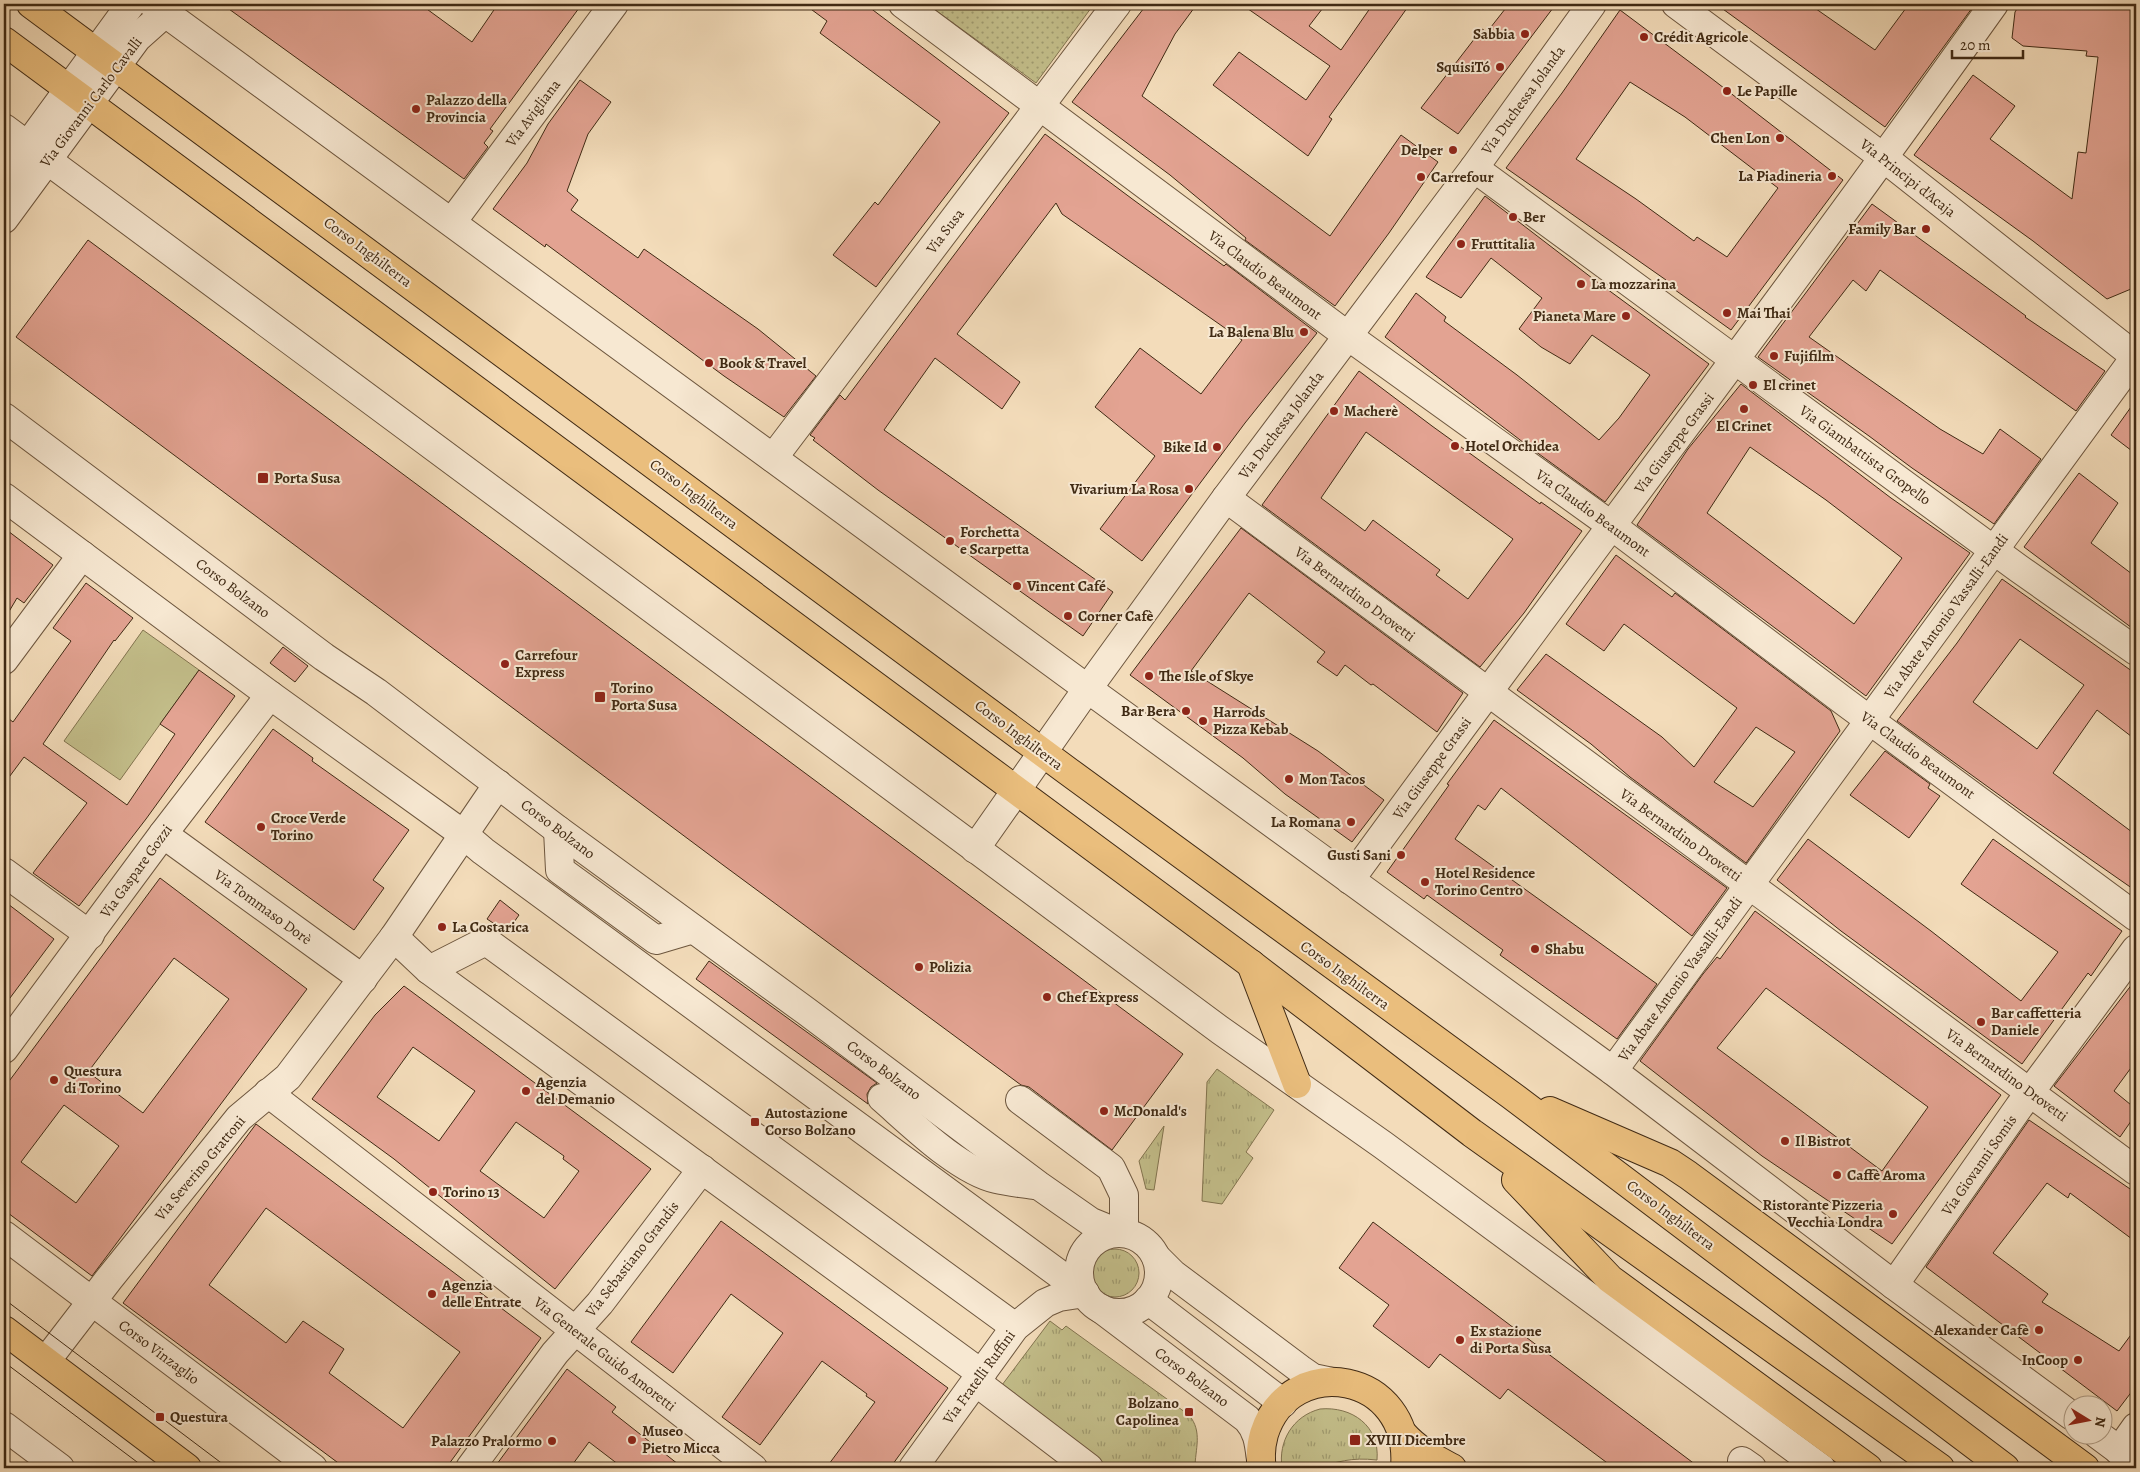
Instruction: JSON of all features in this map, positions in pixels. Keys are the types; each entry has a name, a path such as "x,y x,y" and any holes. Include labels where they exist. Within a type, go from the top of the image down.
{"main road":[{"name":"Corso Inghilterra","path":"32,4 1044,753 1511,1095 2004,1468"},
{"path":"4,41 1251,964 1472,1133 1940,1468"},
{"path":"1251,964 1297,1084"},
{"path":"1511,1095 1670,1163 2085,1468"},
{"path":"1472,1133 1610,1278 1868,1468"},
{"path":"4,1330 187,1468"},
{"path":"1262,1466 1262,1443 1274,1412 1283,1403 1306,1388 1332,1382 1354,1385 1373,1394 1389,1407 1400,1424 1406,1455"},
{"path":"1406,1455 1414,1446 1433,1459 1452,1468"}],"street":[{"name":"Via Giovanni Carlo Cavalli","path":"4,219 24,166 106,58 131,4"},
{"name":"Via Avigliana","path":"452,222 614,4"},
{"name":"Via Claudio Beaumont","path":"903,4 1348,336 1612,526 2136,917"},
{"name":"Via Susa","path":"773,458 1117,4"},
{"name":"Via Duchessa Jolanda","path":"975,849 1226,498 1474,168 1592,4"},
{"name":"Via Principi d'Acaja","path":"1676,4 1884,158 2136,356"},
{"name":"Via Giuseppe Grassi","path":"1350,880 1736,360 1994,4"},
{"name":"Via Giovanni Carlo Cavalli","path":"106,58 137,38 163,7"},
{"path":"163,7 773,458 1613,1071 1894,1285 2062,1409"},
{"path":"4,128 24,166 975,849 1220,1030 1383,1144 1821,1468"},
{"name":"Via Giambattista Gropello","path":"1474,168 1994,551 2136,652"},
{"name":"Via Abate Antonio Vassalli-Eandi","path":"1613,1071 2136,356"},
{"name":"Corso Bolzano","path":"4,417 324,657 376,692 558,830 560,870 600,900 656,940 693,929 1038,1186 1091,1222 1121,1233"},
{"name":"Corso Bolzano","path":"4,497 1091,1299 1247,1419 1254,1426 1258,1437 1262,1466"},
{"name":"Via Bernardino Drovetti","path":"1226,498 2136,1171"},
{"path":"4,660 82,555"},
{"name":"Via Gaspare Gozzi","path":"4,1050 163,834 270,695"},
{"name":"Via Severino Grattoni","path":"46,1362 239,1118 288,1077 394,937 443,868 462,834 498,784"},
{"name":"Via Tommaso Dorè","path":"163,834 363,979"},
{"path":"4,872 90,935"},
{"path":"394,937 429,970 702,1169 979,1378 1089,1468"},
{"path":"429,970 486,941 1015,1327"},
{"name":"Via Giovanni Somis","path":"1894,1285 2030,1092 2136,949"},
{"name":"Via Generale Guido Amoretti","path":"268,1093 753,1468"},
{"path":"882,1098 934,1143 975,1171 995,1179 1038,1186"},
{"path":"1020,1100 1111,1168 1124,1196 1121,1233"},
{"name":"Via Sebastiano Grandis","path":"470,1468 555,1353 600,1303 702,1169"},
{"path":"1156,1257 1158,1279 1154,1290 1148,1300 1136,1309 1121,1313 1110,1312 1091,1299 1080,1278 1084,1254 1095,1241 1110,1234 1121,1233 1143,1241 1174,1274 1300,1369 1313,1378 1332,1382"},
{"name":"Corso Vinzaglio","path":"4,1235 313,1468"},
{"name":"Via Fratelli Ruffini","path":"913,1468 1015,1327 1045,1303 1060,1297 1091,1299"},
{"path":"1148,1300 1283,1403"},
{"path":"4,1426 60,1468"},
{"path":"2110,1444 2128,1457 2136,1427"}],"green space":[{"path":"927,4 1094,4 1036,83"},
{"path":"143,630 199,670 120,780 64,741"},
{"path":"1217,1069 1274,1110 1246,1152 1253,1158 1222,1204 1202,1201 1207,1082"},
{"path":"1164,1126 1154,1190 1146,1189 1139,1161"},
{"path":"1110,1249 1120,1249 1129,1253 1135,1259 1138,1264 1138,1282 1129,1293 1120,1297 1110,1297 1101,1293 1095,1287 1091,1278 1091,1268 1095,1259 1101,1253"},
{"path":"1050,1321 1062,1330 1066,1326 1189,1415 1197,1434 1195,1468 1096,1468 996,1393"},
{"path":"1320,1409 1343,1411 1362,1421 1374,1437 1377,1448 1377,1460 1352,1460 1310,1469 1282,1468 1282,1448 1289,1431 1302,1417"}],"building":[{"path":"222,4 420,4 472,42 498,4 582,4 490,129 493,131 484,143 488,147 464,179"},
{"path":"804,4 865,4 1009,113 876,287 833,255 875,202 878,205 940,122 820,33 827,21"},
{"path":"1147,4 1197,4 1175,34 1142,96 1330,236 1401,135 1438,162 1335,306 1245,240 1246,238 1170,175 1072,102"},
{"path":"1241,4 1326,4 1309,26 1341,50 1373,4 1410,4 1329,117 1332,119 1308,156 1213,85 1239,52 1306,100 1330,66"},
{"path":"1509,4 1556,4 1458,134 1421,108 1482,29 1487,32"},
{"path":"1716,4 1809,4 1875,50 1909,4 1975,4 1885,127"},
{"path":"2020,4 2136,4 2136,252 2131,289 2107,299 2033,241 1914,155 1973,75 2015,106 1990,139 2072,199 2078,152 2086,153 2098,57 2086,56 2087,51 2023,46 2012,38 2015,12"},
{"path":"1620,10 1843,180 1731,330 1664,282 1666,280 1506,168 1562,93","holes":["1630,82 1685,117 1778,188 1727,257 1697,237 1694,241 1576,159"]},
{"path":"580,80 611,102 588,134 567,191 578,200 571,210 638,258 644,249 758,329 816,376 784,417 724,376 546,244 545,247 493,209 527,163 548,124"},
{"path":"1045,134 1224,266 1226,264 1317,333 1245,423 1142,561 1100,529 1155,456 1095,407 1140,348 1201,394 1242,340 1062,214 1056,203 957,334 1020,382 1002,409 935,358 884,430 1113,592 1083,636 878,490 813,440 815,438 810,435 840,395 845,400"},
{"path":"1485,196 1709,364 1605,502 1385,337 1416,293 1446,317 1444,321 1517,375 1599,440 1619,418 1650,375 1592,335 1570,364 1541,347 1519,329 1542,298 1491,258 1461,298 1426,277"},
{"path":"1872,204 2025,317 2105,371 2076,411 1880,270 1866,291 1853,280 1809,337 1940,429 1983,454 2000,429 2041,459 1994,524 1912,468 1758,357"},
{"name":"Torino Porta Susa","path":"88,240 1183,1054 1112,1150 1029,1087 1021,1085 723,865 16,337"},
{"path":"1359,371 1540,504 1541,502 1582,531 1524,613 1480,667 1262,505","holes":["1366,432 1513,539 1468,599 1436,575 1440,570 1373,520 1365,531 1321,498"]},
{"path":"1741,384 1891,498 1970,553 1866,696 1637,525 1688,449","holes":["1750,447 1826,500 1902,558 1854,624 1707,513"]},
{"path":"2136,400 2136,454 2111,435"},
{"path":"2079,473 2118,503 2091,543 2136,577 2136,631 2024,547"},
{"path":"4,528 53,565 24,603 17,598 4,620"},
{"path":"1241,528 1463,693 1437,732 1345,665 1337,676 1317,662 1325,652 1249,593 1222,629 1191,671 1318,751 1384,800 1352,842 1285,794 1243,758 1130,675"},
{"path":"1616,555 1672,597 1675,593 1831,711 1840,731 1746,863 1630,777 1591,744 1517,690 1546,654 1662,737 1694,767 1737,708 1624,624 1604,651 1566,624","holes":["1756,727 1795,752 1753,807 1714,782"]},
{"path":"2002,579 2136,674 2136,740 2097,710 2053,773 2136,835 2136,891 1897,721 1957,643","holes":["2020,639 2084,685 2037,749 1973,702"]},
{"path":"86,583 133,618 114,640 43,744 127,805 175,734 160,724 199,670 235,696 146,819 79,906 33,873 87,803 24,757 4,784 4,715 13,722 71,641 53,628"},
{"path":"283,647 308,666 295,682 270,663"},
{"path":"1494,720 1727,888 1692,936 1501,788 1485,810 1478,805 1455,839 1657,984 1617,1039 1500,955 1503,950 1427,895 1424,899 1387,872 1449,785 1447,784"},
{"name":"Croce Verde Torino","path":"273,729 313,758 312,761 409,830 373,880 384,888 354,930 205,822"},
{"path":"1885,751 1930,784 1928,788 1940,796 1909,838 1850,795"},
{"path":"1808,839 2021,1001 2058,952 1961,884 1993,839 2122,931 2091,976 2088,973 2022,1064 1841,931 1777,880"},
{"name":"Questura di Torino","path":"160,878 307,989 92,1276 4,1210 4,1088","holes":["174,958 229,999 143,1113 88,1072","64,1105 119,1146 76,1203 21,1162"]},
{"path":"500,900 519,915 507,932 487,919"},
{"path":"4,901 54,939 4,1006"},
{"path":"1755,911 2001,1095 1892,1244 1762,1156 1640,1061 1703,974 1717,957 1720,959","holes":["1766,988 1928,1107 1882,1171 1717,1048"]},
{"path":"709,961 877,1083 871,1087 867,1094 868,1104 696,979"},
{"path":"2136,979 2136,1061 2114,1091 2136,1109 2136,1114 2120,1137 2054,1086"},
{"path":"404,986 651,1169 555,1289 394,1159 312,1099 375,1015","holes":["413,1047 475,1091 439,1141 377,1097","516,1122 564,1156 563,1159 579,1171 544,1218 480,1171"]},
{"path":"2029,1120 2136,1193 2136,1242 2070,1193 2068,1198 2047,1183 1993,1253 2048,1294 2042,1302 2119,1351 2136,1328 2136,1386 2117,1411 2112,1407 2112,1394 2094,1394 1926,1267"},
{"name":"Agenzia delle Entrate","path":"256,1124 541,1338 446,1468 345,1468 123,1303","holes":["266,1208 460,1352 403,1428 329,1373 344,1349 303,1321 286,1343 209,1285"]},
{"path":"721,1221 948,1388 890,1468 826,1468 875,1402 822,1361 760,1445 722,1417 783,1333 731,1294 673,1373 631,1342"},
{"name":"Ex stazione di Porta Susa","path":"1373,1222 1700,1468 1614,1468 1508,1389 1500,1399 1440,1354 1429,1368 1373,1326 1389,1305 1339,1268"},
{"name":"Palazzo Pralormo","path":"567,1369 616,1407 612,1412 683,1468 623,1468 589,1442 570,1468 494,1468"}],"tram line":[{"path":"4,1299 228,1468"},
{"path":"4,1362 145,1468"}],"place":[{"name":"Sabbia","path":"1525,34"},
{"name":"Crédit Agricole","path":"1644,37"},
{"name":"SquisiTó","path":"1500,67"},
{"name":"Le Papille","path":"1727,91"},
{"name":"Palazzo della Provincia","path":"416,109"},
{"name":"Chen Lon","path":"1780,138"},
{"name":"Delper","path":"1453,150"},
{"name":"La Piadineria","path":"1832,176"},
{"name":"Carrefour","path":"1421,177"},
{"name":"Ber","path":"1513,217"},
{"name":"Family Bar","path":"1926,229"},
{"name":"Fruttitalia","path":"1461,244"},
{"name":"La mozzarina","path":"1581,284"},
{"name":"Mai Thai","path":"1727,313"},
{"name":"Pianeta Mare","path":"1626,316"},
{"name":"La Balena Blu","path":"1304,332"},
{"name":"Fujifilm","path":"1774,356"},
{"name":"Book & Travel","path":"709,363"},
{"name":"El crinet","path":"1753,385"},
{"name":"El Crinet","path":"1744,409"},
{"name":"Macherè","path":"1334,411"},
{"name":"Hotel Orchidea","path":"1455,446"},
{"name":"Bike Id","path":"1217,447"},
{"name":"Porta Susa","path":"263,478"},
{"name":"Vivarium La Rosa","path":"1189,489"},
{"name":"Forchetta e Scarpetta","path":"950,541"},
{"name":"Vincent Café","path":"1017,586"},
{"name":"Corner Cafè","path":"1068,616"},
{"name":"Carrefour Express","path":"505,664"},
{"name":"The Isle of Skye","path":"1149,676"},
{"name":"Torino Porta Susa","path":"600,697"},
{"name":"Bar Bera","path":"1186,711"},
{"name":"Harrods Pizza Kebab","path":"1203,721"},
{"name":"Mon Tacos","path":"1289,779"},
{"name":"La Romana","path":"1351,822"},
{"name":"Croce Verde Torino","path":"261,827"},
{"name":"Gusti Sani","path":"1401,855"},
{"name":"Hotel Residence Torino Centro","path":"1425,882"},
{"name":"La Costarica","path":"442,927"},
{"name":"Shabu","path":"1535,949"},
{"name":"Polizia","path":"919,967"},
{"name":"Chef Express","path":"1047,997"},
{"name":"Bar caffetteria Daniele","path":"1981,1022"},
{"name":"Questura di Torino","path":"54,1080"},
{"name":"Agenzia del Demanio","path":"526,1091"},
{"name":"McDonald's","path":"1104,1111"},
{"name":"Autostazione Corso Bolzano","path":"755,1122"},
{"name":"Il Bistrot","path":"1785,1141"},
{"name":"Caffè Aroma","path":"1837,1175"},
{"name":"Torino 13","path":"433,1192"},
{"name":"Ristorante Pizzeria Vecchia Londra","path":"1893,1214"},
{"name":"Agenzia delle Entrate","path":"432,1294"},
{"name":"Alexander Cafè","path":"2039,1330"},
{"name":"Ex stazione di Porta Susa","path":"1460,1340"},
{"name":"InCoop","path":"2078,1360"},
{"name":"Bolzano Capolinea","path":"1189,1412"},
{"name":"Questura","path":"160,1417"},
{"name":"Museo Pietro Micca","path":"632,1440"},
{"name":"XVIII Dicembre","path":"1355,1440"},
{"name":"Palazzo Pralormo","path":"552,1441"}]}
